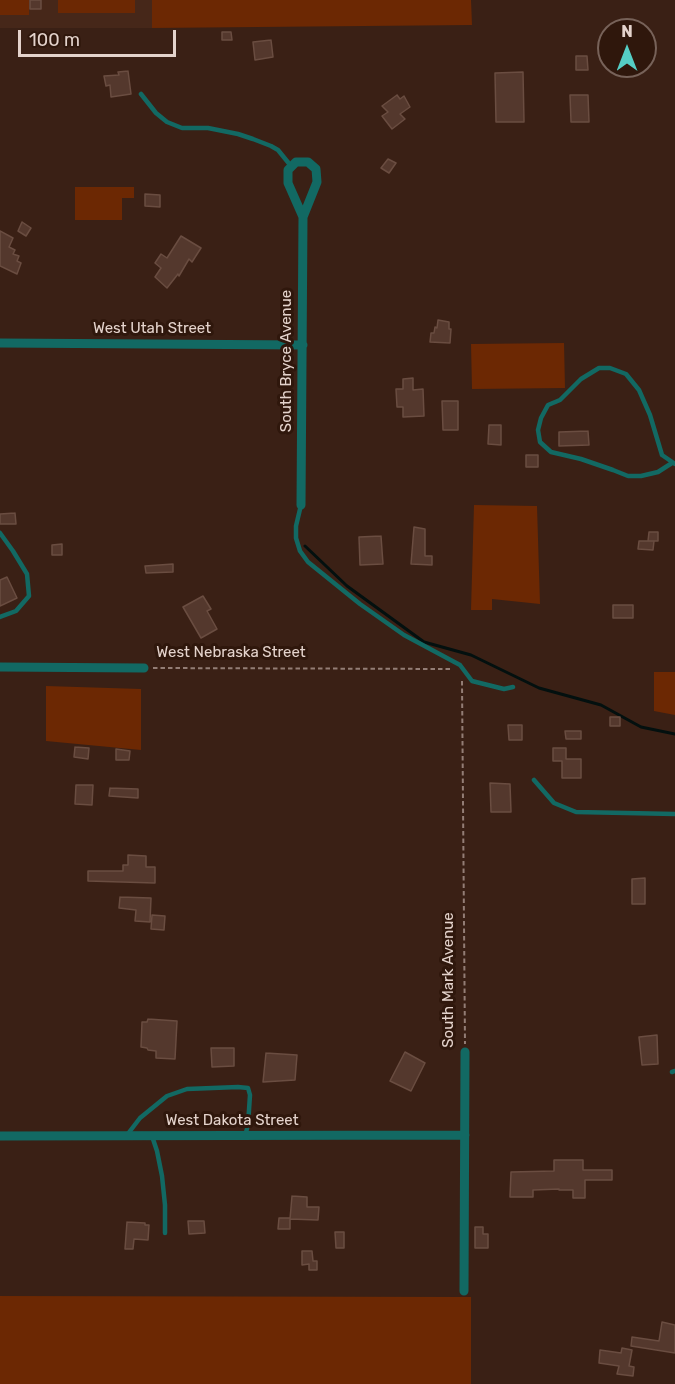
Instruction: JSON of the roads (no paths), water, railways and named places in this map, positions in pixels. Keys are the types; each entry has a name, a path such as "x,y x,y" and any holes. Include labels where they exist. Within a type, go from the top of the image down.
{"street":[{"name":"South Bryce Avenue","path":"302,505 303,217 318,182 316,169 308,162 296,162 288,170 288,183 303,217"},
{"name":"West Utah Street","path":"0,343 303,345"},
{"name":"West Nebraska Street","path":"0,667 144,668"},
{"name":"South Mark Avenue","path":"464,1291 465,1052"},
{"name":"West Dakota Street","path":"0,1136 465,1135"}],"lane":[{"path":"141,94 156,113 168,122 186,129 207,128 253,139 278,150 291,166"},
{"path":"599,368 610,368 626,374 639,390 650,415 662,455 673,464 641,476 628,476 581,459 551,452 540,442 538,430 541,418 548,405 560,400 581,379 599,368"},
{"path":"302,505 296,526 296,538 300,551 308,562 360,604 404,635 454,662 472,681 504,689 513,687"},
{"path":"0,533 27,574 29,596 16,610 0,617"},
{"path":"534,780 554,803 576,812 675,814"},
{"path":"127,1136 140,1118 167,1096 187,1089 238,1087 248,1088 250,1095 245,1136"},
{"path":"152,1136 162,1176 165,1233"}],"waterway":[{"path":"305,546 347,586 424,642 471,655 539,688 601,705 641,727 675,734"}]}
